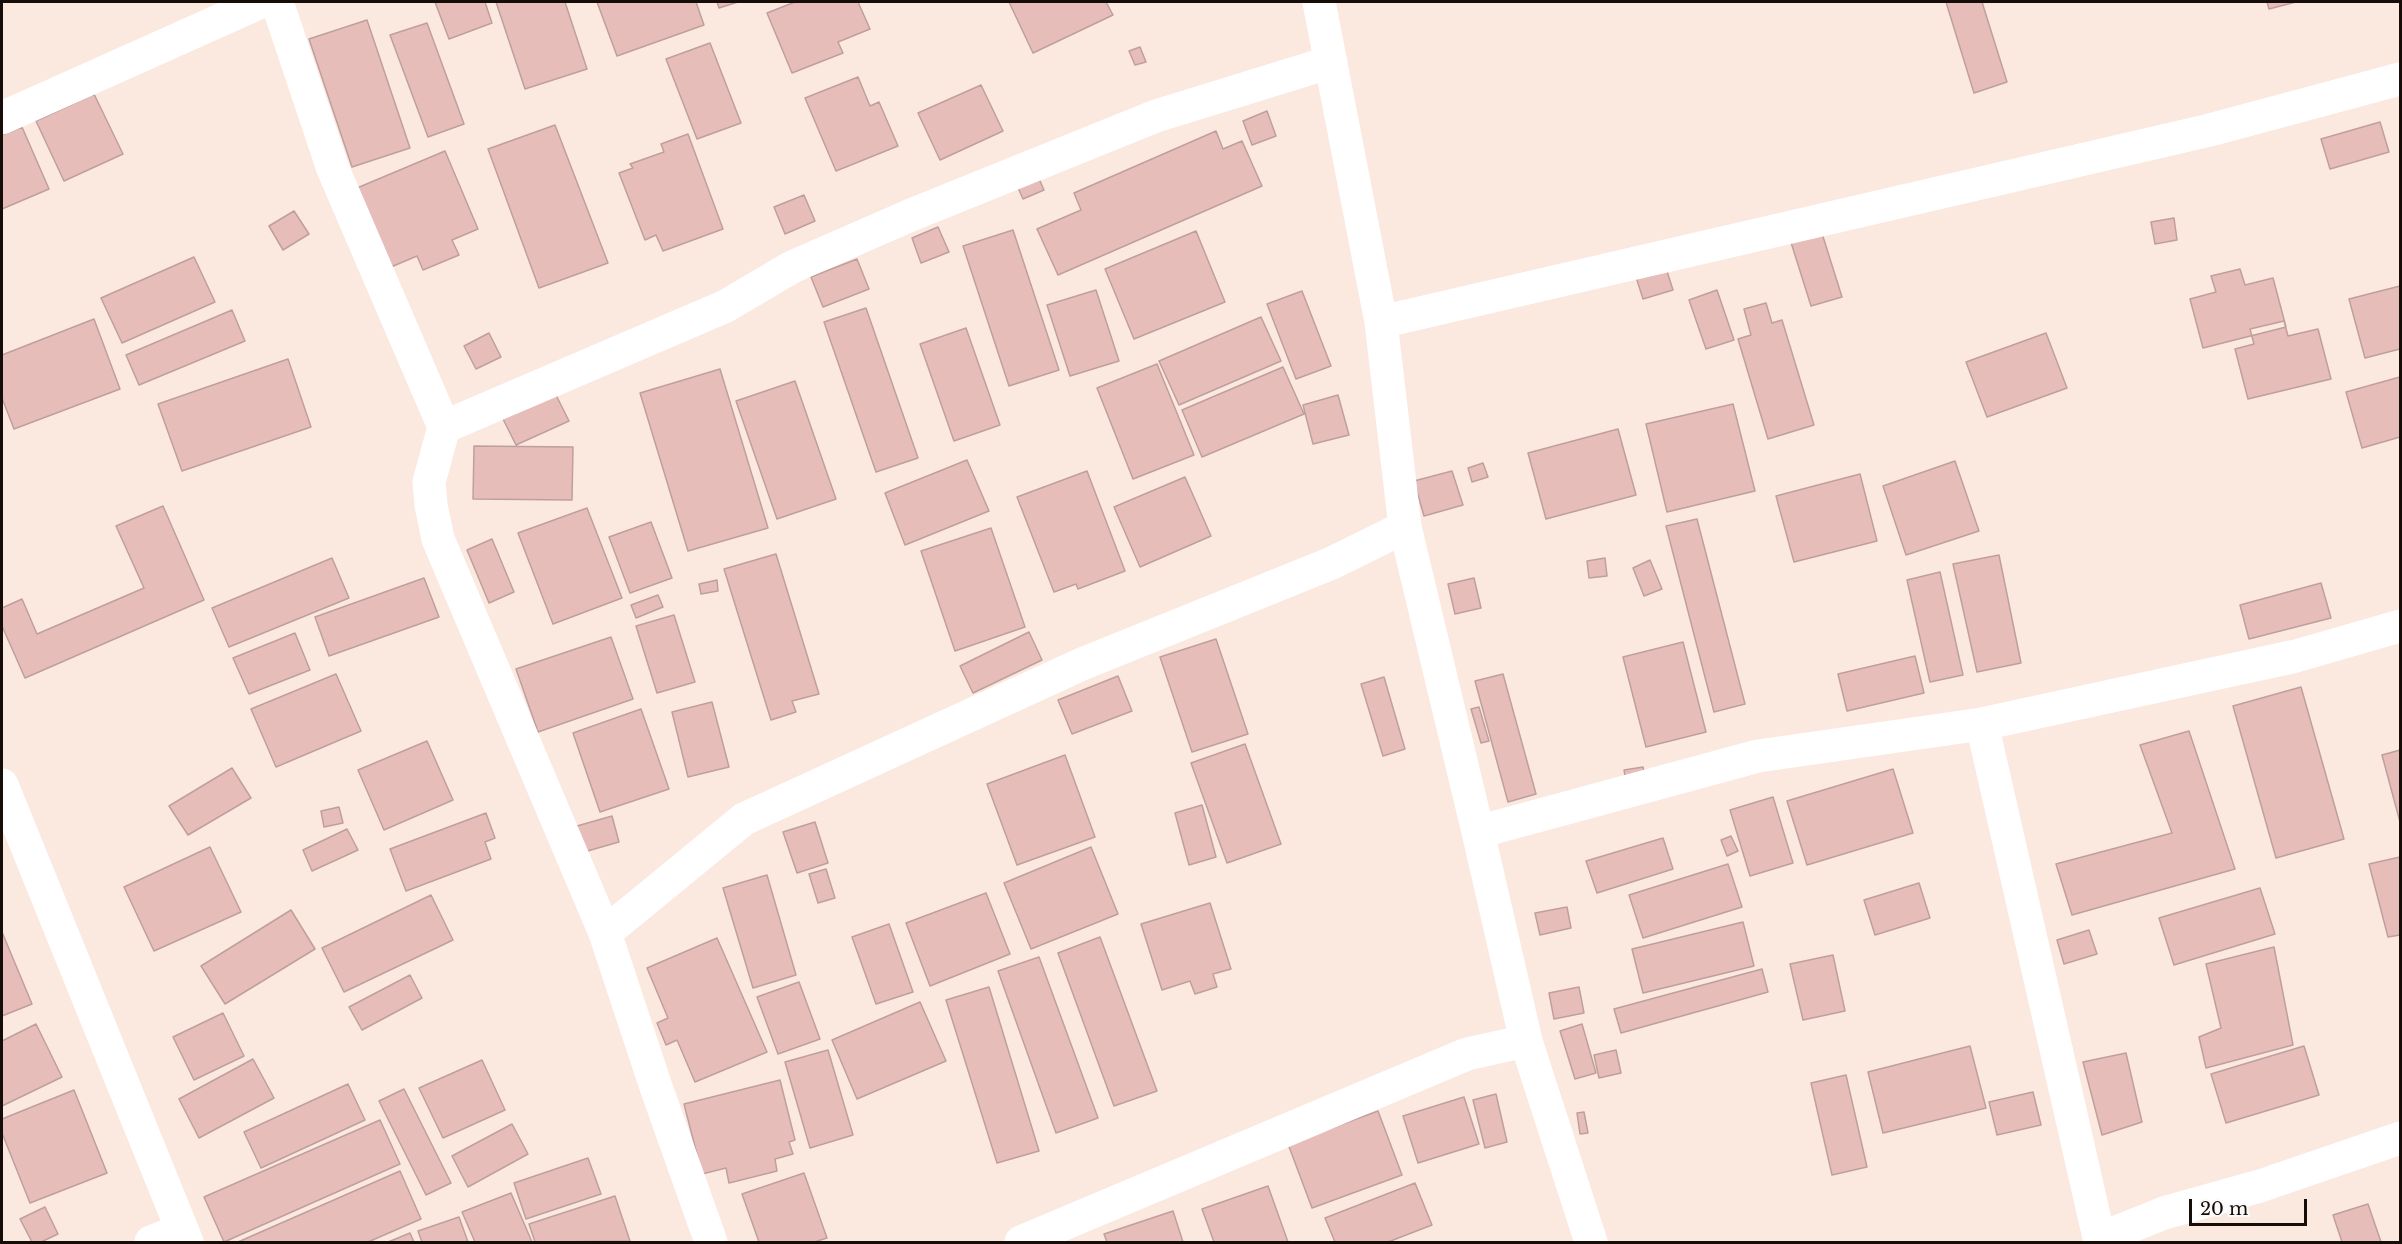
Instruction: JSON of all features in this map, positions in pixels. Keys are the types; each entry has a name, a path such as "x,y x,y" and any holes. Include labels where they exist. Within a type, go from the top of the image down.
{"street":[{"path":"2,118 261,2"},
{"path":"277,2 333,169 444,427 429,482 438,540 605,933 711,1242"},
{"path":"1319,2 1381,322 1405,527 1526,1041 1591,1242"},
{"path":"444,427 726,306 792,267 911,215 1156,116 1331,62"},
{"path":"1381,322 2210,130 2400,79"},
{"path":"605,933 744,819 1082,664 1332,563 1405,527"},
{"path":"1478,832 1758,756 1982,724 2296,656 2400,626"},
{"path":"1982,724 2099,1240 2164,1213 2260,1186 2400,1138"},
{"path":"2,788 184,1236 151,1242"},
{"path":"1021,1242 1467,1054 1526,1041"}],"building":[{"path":"435,2 485,2 492,23 449,39"},
{"path":"496,2 565,2 587,69 525,89"},
{"path":"597,2 696,2 704,25 617,56"},
{"path":"717,2 738,2 719,8"},
{"path":"795,2 858,2 870,29 838,42 843,53 792,73 767,13"},
{"path":"1009,2 1106,2 1113,15 1033,53"},
{"path":"1946,2 1982,2 2007,82 1974,93"},
{"path":"2267,2 2296,2 2269,9"},
{"path":"367,20 410,148 352,167 309,39"},
{"path":"427,23 464,124 428,137 390,35"},
{"path":"710,43 741,123 697,139 666,59"},
{"path":"1140,47 1146,62 1135,65 1129,51"},
{"path":"858,77 870,106 879,102 898,146 836,171 805,98"},
{"path":"981,85 1003,131 940,160 918,113"},
{"path":"94,94 123,154 64,181 36,121"},
{"path":"1267,111 1276,136 1252,145 1243,121"},
{"path":"2380,122 2389,152 2330,169 2321,139"},
{"path":"555,125 608,263 539,288 488,149"},
{"path":"22,127 49,189 2,209 2,135"},
{"path":"1216,131 1223,149 1242,141 1262,186 1058,275 1037,229 1081,210 1074,193"},
{"path":"688,134 723,229 663,251 656,235 645,240 619,173 633,168 630,164 664,152 661,144"},
{"path":"445,151 478,229 452,240 459,255 423,270 417,256 391,267 357,188"},
{"path":"1036,172 1044,190 1023,199 1015,181"},
{"path":"804,195 815,221 785,234 774,207"},
{"path":"294,211 309,234 283,250 269,226"},
{"path":"2174,218 2177,240 2155,244 2151,222"},
{"path":"938,227 949,252 921,263 912,238"},
{"path":"1820,227 1842,297 1811,306 1789,236"},
{"path":"1013,230 1059,370 1009,386 963,246"},
{"path":"1196,231 1225,302 1134,339 1105,269"},
{"path":"194,257 215,302 122,343 101,298"},
{"path":"857,259 869,289 823,307 811,277"},
{"path":"1666,268 1673,290 1643,299 1636,277"},
{"path":"2240,269 2245,285 2273,278 2286,327 2203,348 2190,299 2216,292 2211,276"},
{"path":"2400,286 2400,349 2365,358 2349,299"},
{"path":"1096,290 1119,361 1070,376 1047,305"},
{"path":"1717,290 1734,340 1706,349 1689,300"},
{"path":"1302,291 1331,366 1296,379 1267,304"},
{"path":"1766,303 1772,323 1782,320 1814,425 1768,439 1738,339 1751,335 1744,309"},
{"path":"866,308 918,458 876,472 824,322"},
{"path":"232,310 245,341 139,385 126,355"},
{"path":"1261,317 1281,361 1179,405 1159,361"},
{"path":"94,319 120,389 14,429 2,398 2,355"},
{"path":"2284,321 2288,336 2318,329 2331,379 2248,399 2235,349 2254,344 2250,329"},
{"path":"966,328 1000,425 954,441 920,344"},
{"path":"489,333 501,357 476,369 464,346"},
{"path":"2046,333 2067,388 1987,417 1966,362"},
{"path":"288,359 311,427 182,471 158,404"},
{"path":"1157,364 1194,455 1133,479 1097,388"},
{"path":"1283,367 1304,414 1202,457 1182,410"},
{"path":"720,369 768,528 688,551 640,393"},
{"path":"2400,377 2400,437 2362,448 2346,392"},
{"path":"795,381 836,499 777,519 736,401"},
{"path":"556,395 569,421 516,445 503,419"},
{"path":"1338,395 1349,435 1313,444 1303,405"},
{"path":"1733,404 1755,491 1667,512 1646,424"},
{"path":"1618,429 1636,495 1546,519 1528,453"},
{"path":"474,446 573,447 572,500 473,499"},
{"path":"967,460 989,511 905,545 885,493"},
{"path":"1955,461 1979,531 1906,555 1883,486"},
{"path":"1483,463 1488,477 1472,482 1468,468"},
{"path":"1087,471 1125,571 1078,589 1076,584 1054,592 1017,497"},
{"path":"1452,471 1463,505 1424,516 1414,481"},
{"path":"1860,474 1877,541 1794,562 1776,496"},
{"path":"1185,477 1211,536 1140,567 1114,507"},
{"path":"163,506 204,600 25,678 2,626 2,608 22,599 37,634 144,588 116,526"},
{"path":"587,508 622,598 553,624 518,533"},
{"path":"1697,519 1745,704 1714,712 1666,526"},
{"path":"651,522 672,578 630,593 609,537"},
{"path":"991,528 1025,627 955,651 921,551"},
{"path":"492,539 514,592 489,603 467,550"},
{"path":"776,554 819,694 792,701 796,712 771,720 724,569"},
{"path":"1999,555 2021,663 1977,672 1953,564"},
{"path":"332,558 349,598 229,647 212,608"},
{"path":"1605,558 1607,576 1589,578 1587,561"},
{"path":"1650,560 1662,589 1644,596 1633,568"},
{"path":"1940,572 1963,675 1930,682 1907,580"},
{"path":"424,578 439,617 329,656 315,617"},
{"path":"1474,578 1481,608 1455,614 1448,584"},
{"path":"717,580 718,591 701,594 699,584"},
{"path":"2321,583 2331,618 2249,639 2240,605"},
{"path":"658,595 663,607 636,618 631,605"},
{"path":"674,615 695,682 657,693 636,626"},
{"path":"1029,632 1042,660 973,693 960,666"},
{"path":"295,633 310,670 249,694 233,658"},
{"path":"611,637 633,699 538,732 516,669"},
{"path":"1216,639 1248,734 1192,752 1160,657"},
{"path":"1683,642 1706,732 1646,747 1623,657"},
{"path":"1915,656 1924,693 1847,711 1838,674"},
{"path":"336,674 361,731 276,767 251,709"},
{"path":"1503,674 1536,794 1508,802 1475,681"},
{"path":"1118,676 1132,711 1072,734 1058,700"},
{"path":"1384,677 1405,749 1383,756 1361,684"},
{"path":"2301,687 2344,839 2276,858 2233,706"},
{"path":"712,702 729,767 688,777 672,712"},
{"path":"1479,707 1489,741 1481,743 1471,709"},
{"path":"641,709 669,789 600,812 573,733"},
{"path":"2189,731 2235,869 2072,915 2056,864 2172,833 2140,745"},
{"path":"427,741 453,800 384,830 358,770"},
{"path":"1245,744 1281,844 1227,863 1191,763"},
{"path":"2400,750 2400,822 2382,755"},
{"path":"1065,755 1095,837 1017,865 987,784"},
{"path":"1643,767 1645,778 1626,782 1624,770"},
{"path":"232,768 251,798 188,835 169,806"},
{"path":"1893,769 1913,833 1807,865 1787,801"},
{"path":"1773,797 1793,863 1750,876 1730,810"},
{"path":"1202,805 1216,857 1189,865 1175,813"},
{"path":"339,807 343,823 324,827 321,811"},
{"path":"486,813 495,838 485,842 491,859 406,891 390,849"},
{"path":"612,816 619,842 584,852 577,826"},
{"path":"815,822 828,863 797,873 783,832"},
{"path":"347,829 358,850 312,871 303,850"},
{"path":"1731,836 1738,851 1727,856 1721,840"},
{"path":"1663,838 1673,869 1597,893 1586,861"},
{"path":"210,847 241,912 154,951 124,887"},
{"path":"1091,847 1118,914 1031,949 1004,883"},
{"path":"2400,857 2400,935 2388,937 2369,864"},
{"path":"1728,864 1742,907 1643,938 1629,895"},
{"path":"826,869 835,898 818,903 809,874"},
{"path":"767,875 796,975 753,988 723,888"},
{"path":"1919,883 1930,918 1875,935 1864,900"},
{"path":"2260,888 2275,934 2174,965 2159,918"},
{"path":"986,893 1010,954 930,986 906,923"},
{"path":"431,895 453,940 344,992 322,948"},
{"path":"1210,903 1231,969 1213,974 1217,987 1195,994 1190,981 1162,990 1141,924"},
{"path":"1567,907 1571,928 1540,935 1535,913"},
{"path":"291,910 315,949 225,1004 201,966"},
{"path":"1743,922 1754,966 1643,993 1632,949"},
{"path":"889,924 913,992 876,1004 852,937"},
{"path":"2089,930 2097,954 2064,964 2057,940"},
{"path":"2,932 32,1004 2,1016"},
{"path":"1100,937 1157,1091 1114,1106 1058,953"},
{"path":"717,938 767,1052 695,1082 677,1040 666,1045 657,1023 668,1018 647,968"},
{"path":"2274,947 2293,1045 2206,1068 2199,1037 2221,1028 2206,964"},
{"path":"1833,955 1845,1011 1803,1020 1790,964"},
{"path":"1039,957 1098,1118 1056,1133 998,971"},
{"path":"1762,969 1768,992 1621,1033 1614,1009"},
{"path":"410,975 422,998 362,1030 349,1007"},
{"path":"799,982 820,1039 778,1054 757,997"},
{"path":"989,987 1039,1151 997,1163 946,1000"},
{"path":"1579,987 1584,1013 1554,1019 1549,993"},
{"path":"920,1002 946,1061 857,1099 832,1040"},
{"path":"223,1013 244,1056 194,1080 173,1037"},
{"path":"36,1024 62,1077 2,1106 2,1041"},
{"path":"1582,1024 1596,1073 1575,1079 1560,1031"},
{"path":"1970,1046 1986,1108 1883,1133 1868,1072"},
{"path":"2304,1046 2319,1095 2226,1123 2211,1074"},
{"path":"828,1050 853,1135 810,1148 785,1062"},
{"path":"1616,1050 1621,1073 1599,1078 1594,1055"},
{"path":"2126,1053 2142,1122 2102,1135 2083,1062"},
{"path":"253,1059 274,1098 199,1138 179,1099"},
{"path":"482,1060 505,1110 443,1138 419,1088"},
{"path":"1846,1075 1867,1167 1832,1175 1811,1083"},
{"path":"780,1080 795,1140 789,1142 793,1154 775,1159 777,1171 729,1183 726,1168 702,1174 684,1104"},
{"path":"348,1084 365,1120 261,1168 244,1132"},
{"path":"404,1089 451,1183 426,1195 379,1101"},
{"path":"74,1090 107,1173 30,1203 2,1133 2,1119"},
{"path":"2033,1092 2041,1125 1997,1135 1989,1102"},
{"path":"1496,1094 1507,1142 1485,1148 1473,1100"},
{"path":"1464,1097 1479,1144 1418,1163 1403,1116"},
{"path":"1378,1111 1402,1175 1312,1208 1288,1144"},
{"path":"1584,1112 1588,1133 1580,1134 1577,1113"},
{"path":"380,1120 400,1164 224,1242 204,1197"},
{"path":"512,1124 528,1154 468,1187 452,1156"},
{"path":"588,1158 601,1194 526,1219 514,1183"},
{"path":"400,1171 421,1219 368,1242 238,1242"},
{"path":"804,1173 827,1238 814,1242 759,1242 742,1194"},
{"path":"1415,1183 1432,1225 1388,1242 1335,1242 1325,1218"},
{"path":"1268,1186 1288,1242 1214,1242 1202,1209"},
{"path":"511,1193 532,1242 475,1242 462,1212"},
{"path":"615,1196 630,1241 535,1242 529,1224"},
{"path":"2368,1204 2381,1242 2342,1242 2333,1215"},
{"path":"45,1207 58,1234 41,1242 32,1242 20,1219"},
{"path":"1173,1211 1183,1242 1107,1242 1104,1234"},
{"path":"459,1217 468,1242 422,1242 418,1231"},
{"path":"410,1233 414,1242 388,1242"}]}
